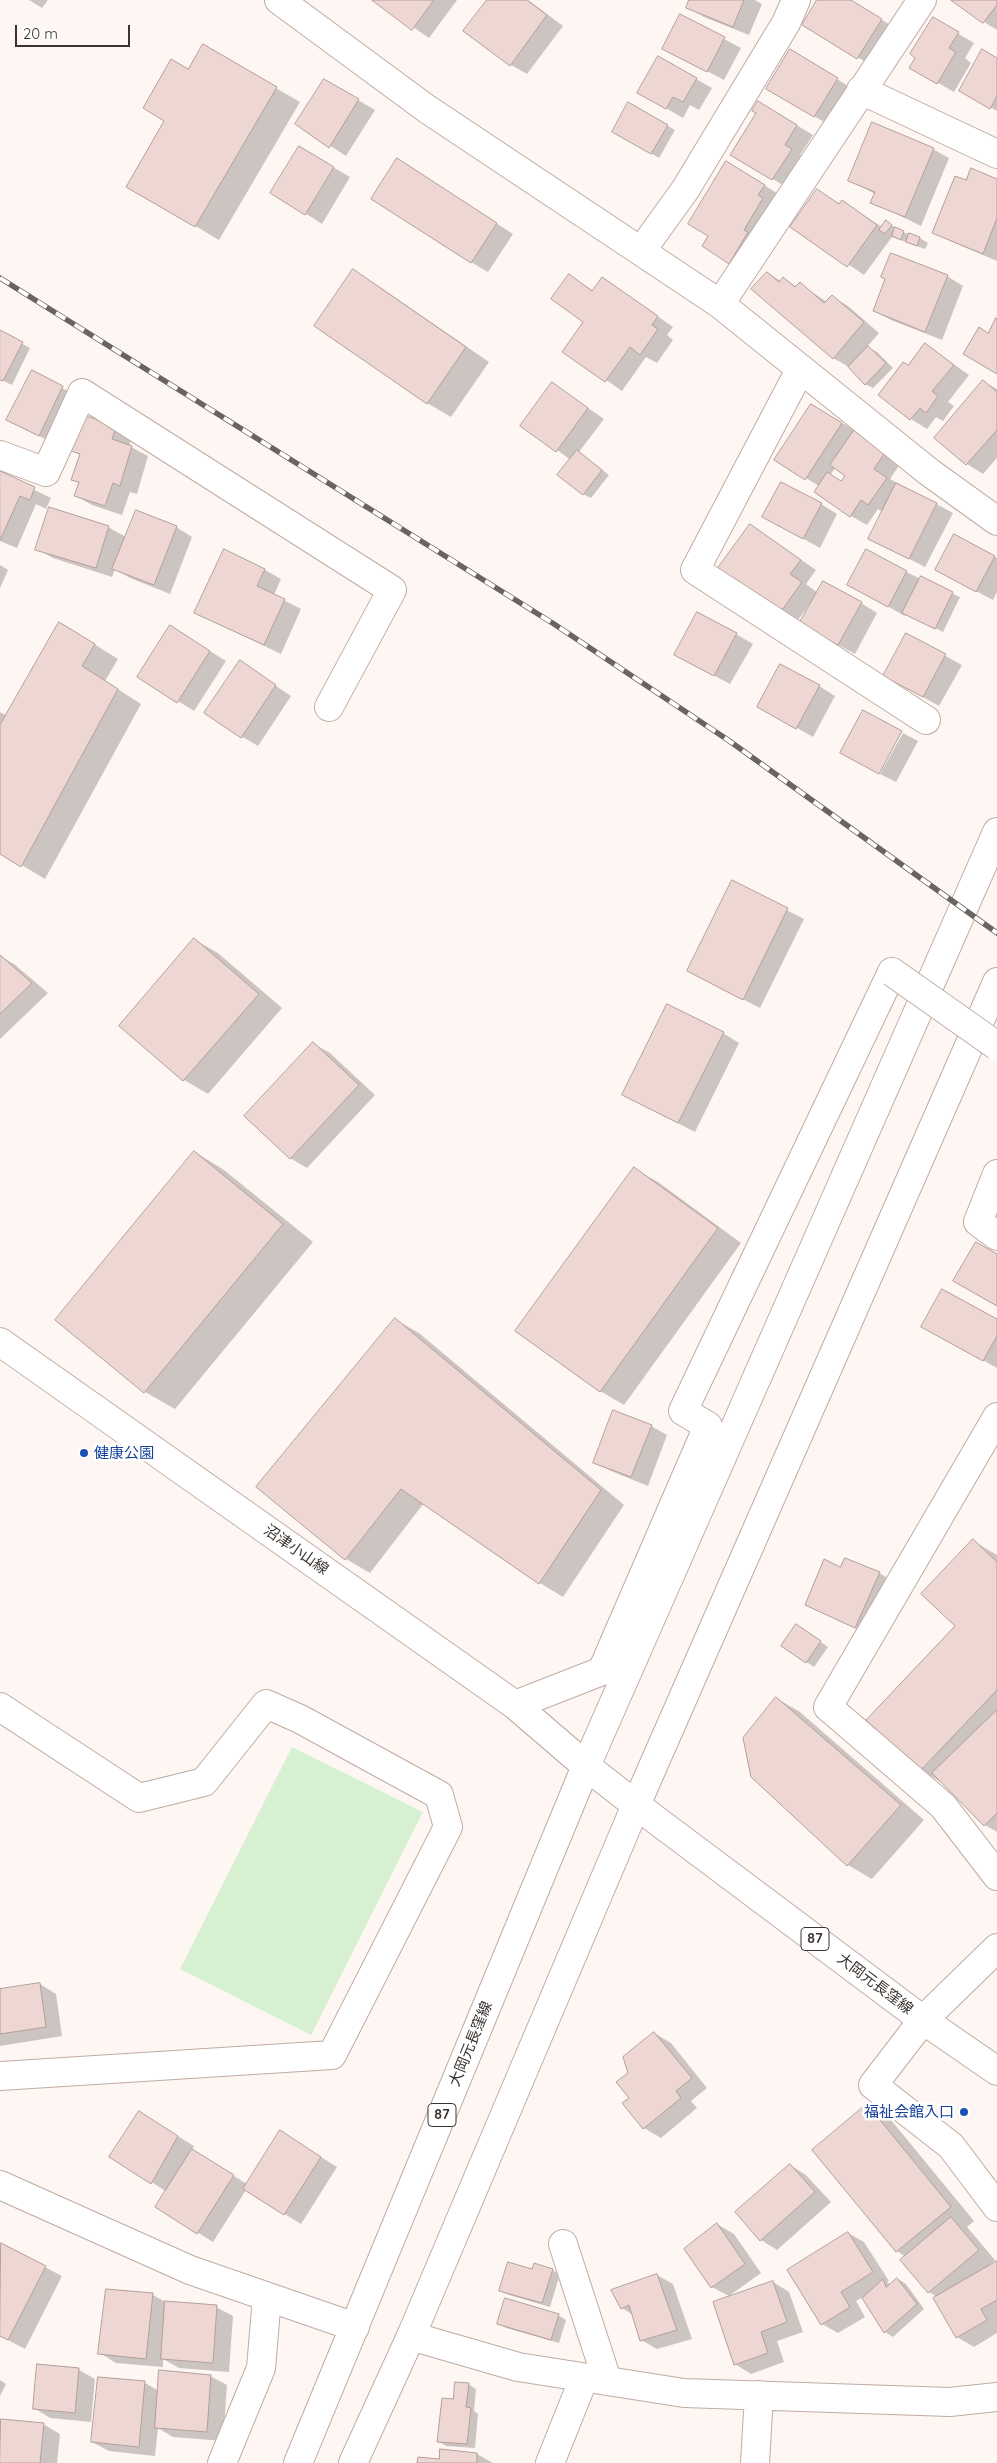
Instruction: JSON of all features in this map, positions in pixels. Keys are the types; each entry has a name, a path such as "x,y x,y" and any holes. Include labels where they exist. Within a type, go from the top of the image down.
{"street":[{"path":"279,0 427,109 575,205 641,252 720,304 929,472 997,521"},
{"path":"641,252 685,190 786,23 796,0"},
{"path":"720,304 922,0"},
{"path":"861,90 997,154"},
{"path":"800,370 695,570 926,720"},
{"path":"0,455 46,472 82,393 392,590 329,707"},
{"path":"586,1766 997,832"},
{"path":"515,1705 602,1671 708,1426 684,1411 892,972 997,1046"},
{"path":"353,2463 411,2336 636,1805 997,982"},
{"path":"997,1174 978,1222 997,1236"},
{"name":"沼津小山線","path":"0,1342 515,1705 586,1766"},
{"path":"997,1417 828,1707 943,1806 997,1876"},
{"path":"0,1707 139,1798 204,1782 266,1704 300,1719 439,1795 448,1827 332,2055 0,2076"},
{"name":"大岡元長窪線","path":"298,2463 586,1766 923,2020 997,2071"},
{"path":"997,1948 923,2020 874,2085 951,2146 997,2207"},
{"path":"0,2185 190,2270 355,2326"},
{"path":"550,2463 596,2379 563,2244"},
{"path":"222,2463 260,2368 267,2296"},
{"path":"411,2336 518,2366 684,2392 950,2402 997,2398"},
{"path":"757,2460 759,2395"}],"green space":[{"path":"292,1747 423,1812 311,2035 180,1969"}],"building":[{"path":"372,0 434,0 412,30"},
{"path":"487,0 527,0 547,15 510,66 463,31"},
{"path":"689,0 744,0 733,27 686,8"},
{"path":"817,0 851,0 882,19 857,59 802,25"},
{"path":"951,0 997,0 997,5 983,23"},
{"path":"680,14 725,37 707,72 662,49"},
{"path":"933,17 959,32 949,48 956,52 937,84 909,68 915,58 910,54"},
{"path":"203,44 277,87 195,227 126,187 164,121 143,108 171,59 188,69"},
{"path":"790,49 838,78 814,117 766,89"},
{"path":"982,49 997,58 997,96 990,109 959,91"},
{"path":"658,56 697,78 683,102 673,97 666,109 637,93"},
{"path":"324,79 359,99 329,148 295,124"},
{"path":"758,101 797,125 785,145 792,149 772,180 730,155 756,113 752,111"},
{"path":"628,102 668,125 651,154 612,132"},
{"path":"872,122 934,148 905,217 870,203 875,192 848,181"},
{"path":"299,146 334,167 305,215 270,193"},
{"path":"397,158 497,223 471,263 371,199"},
{"path":"726,161 765,185 758,195 763,198 744,230 748,232 729,264 702,246 708,236 688,224"},
{"path":"971,168 997,179 997,218 983,254 932,233 955,176 966,180"},
{"path":"817,189 839,204 842,200 877,225 847,267 790,227"},
{"path":"886,220 892,225 885,234 879,230"},
{"path":"895,227 904,231 901,240 892,236"},
{"path":"909,233 920,237 917,246 906,242"},
{"path":"891,253 948,275 925,332 873,311 885,279 881,277"},
{"path":"353,269 466,347 427,404 314,326"},
{"path":"767,272 779,282 783,277 795,287 800,282 824,303 832,295 864,322 833,359 751,289"},
{"path":"569,274 592,291 602,277 658,316 652,325 658,329 640,355 630,347 605,382 562,352 583,322 551,299"},
{"path":"996,318 997,374 963,354 979,327 988,333"},
{"path":"0,330 23,342 3,381 0,380"},
{"path":"925,343 954,365 932,391 938,396 926,413 920,408 910,420 878,395 903,362 908,365"},
{"path":"868,346 886,363 865,385 848,367"},
{"path":"32,370 63,386 39,436 6,420"},
{"path":"983,380 997,392 997,430 966,465 934,438"},
{"path":"552,382 588,408 556,452 520,426"},
{"path":"811,404 842,423 805,480 774,460"},
{"path":"82,415 117,425 112,439 132,446 120,486 113,483 105,506 74,496 79,482 71,480 80,454 71,451"},
{"path":"857,426 888,448 874,469 887,478 868,505 861,500 850,517 814,492 827,472 841,481 845,476 830,465"},
{"path":"577,450 602,470 583,495 557,475"},
{"path":"0,471 35,487 30,500 20,496 0,540"},
{"path":"781,482 822,503 803,539 762,517"},
{"path":"896,483 937,503 909,559 868,539"},
{"path":"49,507 109,526 96,568 35,550"},
{"path":"136,510 177,526 154,585 112,569"},
{"path":"750,524 801,560 790,574 802,582 780,613 718,568"},
{"path":"954,534 995,556 976,592 935,570"},
{"path":"224,549 265,569 257,586 285,599 264,645 194,613"},
{"path":"866,549 907,571 888,607 847,585"},
{"path":"921,576 953,592 935,629 902,613"},
{"path":"823,581 862,602 838,645 799,624"},
{"path":"697,612 737,633 714,676 674,655"},
{"path":"59,622 95,644 82,666 118,689 21,867 0,854 0,725"},
{"path":"170,625 210,651 177,703 137,677"},
{"path":"906,633 946,654 923,697 883,676"},
{"path":"240,660 276,685 241,738 204,713"},
{"path":"780,664 820,685 796,729 757,707"},
{"path":"863,710 902,731 879,774 840,753"},
{"path":"732,880 788,908 743,1000 687,971"},
{"path":"194,938 259,994 183,1081 119,1026"},
{"path":"0,955 32,983 0,1014"},
{"path":"667,1004 724,1032 678,1123 622,1095"},
{"path":"313,1042 359,1085 290,1159 244,1116"},
{"path":"194,1151 283,1224 144,1393 55,1320"},
{"path":"634,1167 718,1228 600,1392 515,1331"},
{"path":"976,1242 997,1254 997,1306 953,1281"},
{"path":"942,1289 997,1319 997,1336 983,1361 921,1327"},
{"path":"395,1318 601,1490 539,1584 401,1489 345,1560 256,1487"},
{"path":"613,1410 652,1425 631,1477 593,1463"},
{"path":"973,1539 997,1562 997,1690 920,1771 866,1720 955,1626 921,1594"},
{"path":"845,1558 880,1572 855,1628 805,1605 824,1559 840,1567"},
{"path":"796,1624 821,1641 806,1663 781,1646"},
{"path":"776,1697 901,1805 847,1866 751,1777 743,1738"},
{"path":"997,1710 997,1813 984,1826 932,1773"},
{"path":"40,1983 46,2027 0,2034 0,1989"},
{"path":"654,2032 692,2078 676,2091 681,2098 643,2129 622,2103 629,2098 616,2082 628,2073 623,2057"},
{"path":"867,2104 951,2207 896,2252 812,2150"},
{"path":"139,2111 178,2136 151,2184 109,2157"},
{"path":"280,2130 321,2157 284,2215 243,2189"},
{"path":"192,2149 234,2175 197,2234 155,2207"},
{"path":"790,2164 815,2192 760,2241 735,2212"},
{"path":"951,2217 979,2250 928,2293 900,2260"},
{"path":"717,2223 745,2264 711,2288 684,2249"},
{"path":"848,2232 873,2272 841,2292 850,2307 821,2325 787,2270"},
{"path":"1,2243 46,2266 8,2340 0,2336"},
{"path":"997,2261 997,2300 981,2309 987,2320 956,2338 933,2298"},
{"path":"508,2262 532,2269 534,2263 553,2269 542,2303 499,2291"},
{"path":"657,2274 677,2330 640,2341 629,2305 621,2309 611,2290"},
{"path":"897,2278 917,2304 884,2333 862,2298 883,2279 886,2287"},
{"path":"773,2281 787,2322 761,2332 768,2353 734,2365 713,2302"},
{"path":"106,2289 153,2293 146,2359 98,2354"},
{"path":"505,2298 559,2314 551,2340 497,2324"},
{"path":"165,2301 217,2305 213,2363 161,2359"},
{"path":"37,2364 79,2368 75,2413 33,2409"},
{"path":"159,2370 211,2375 207,2432 155,2428"},
{"path":"98,2377 145,2381 139,2447 91,2442"},
{"path":"455,2382 469,2383 466,2407 471,2408 467,2444 437,2442 442,2398 453,2399"},
{"path":"1,2419 44,2423 40,2463 0,2463"},
{"path":"440,2449 477,2453 477,2463 417,2463 418,2457 439,2459"}],"railway":[{"path":"0,278 554,624 728,740 997,933"}],"place":[{"name":"健康公園","path":"84,1453"},
{"name":"福祉会館入口","path":"964,2112"}]}
